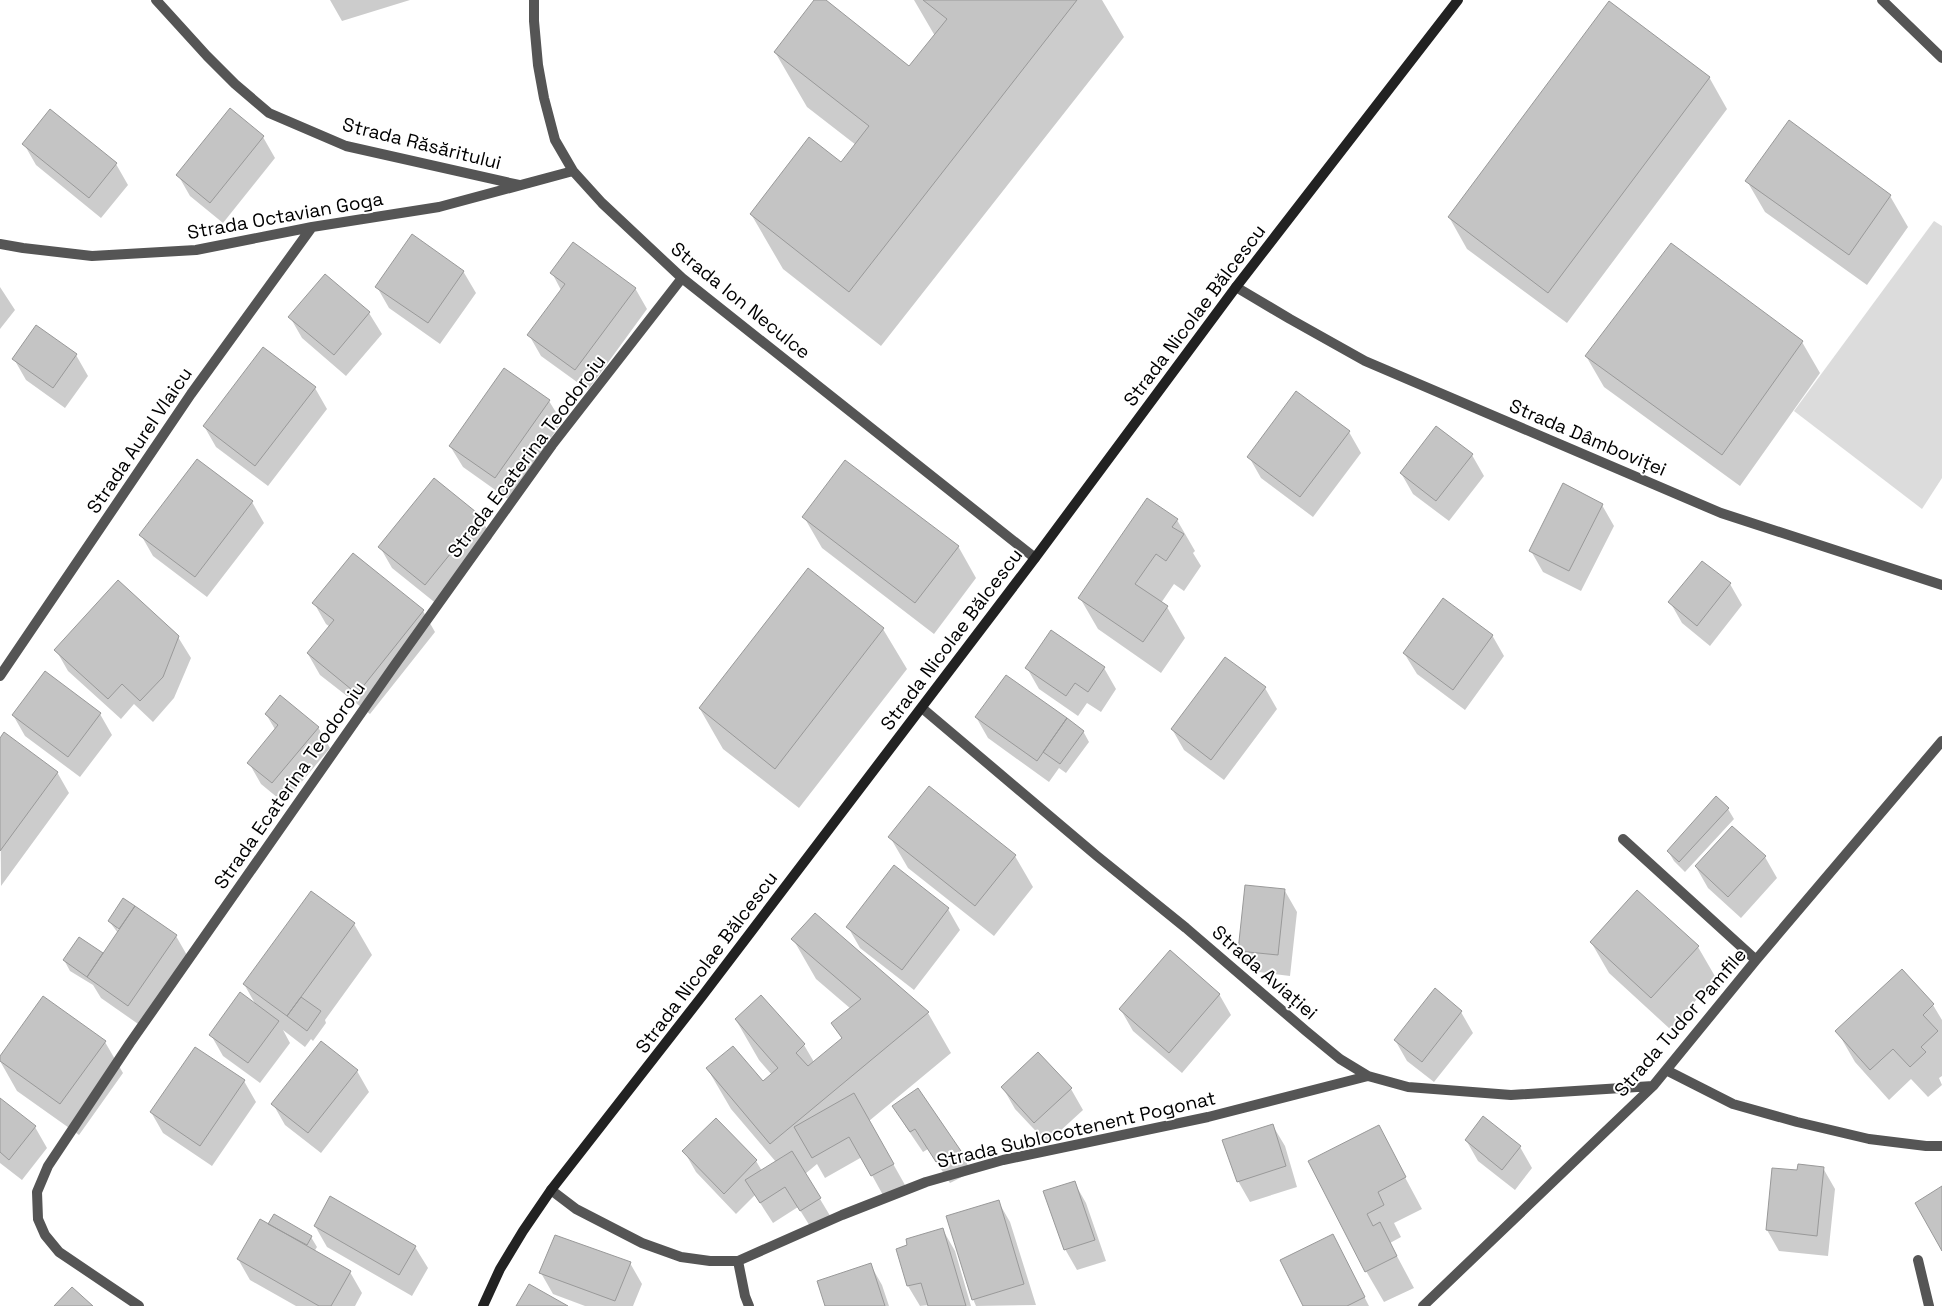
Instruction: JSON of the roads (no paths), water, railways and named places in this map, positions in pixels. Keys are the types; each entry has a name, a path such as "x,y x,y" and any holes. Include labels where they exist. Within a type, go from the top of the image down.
{"main road":[{"name":"Strada Nicolae Bălcescu","path":"483,1306 500,1269 523,1231 552,1190 922,708 1236,287 1458,0"}],"street":[{"name":"Strada Răsăritului","path":"156,0 207,56 235,84 269,113 346,146 522,185"},
{"name":"Strada Ion Neculce","path":"534,0 537,56 544,98 555,140 573,171 602,203 682,278 1035,558"},
{"path":"1882,0 1942,58"},
{"name":"Strada Octavian Goga","path":"0,244 92,256 196,250 312,227 439,207 573,171"},
{"name":"Strada Aurel Vlaicu","path":"0,676 191,394 312,227"},
{"name":"Strada Ecaterina Teodoroiu","path":"139,1306 59,1252 44,1235 38,1219 37,1192 48,1166 130,1043 394,666 552,445 682,278"},
{"name":"Strada Dâmboviței","path":"1236,287 1365,361 1721,512 1942,585"},
{"name":"Strada Aviației","path":"922,708 1097,856 1186,928 1306,1031 1340,1058 1368,1076 1408,1087 1511,1095 1653,1086"},
{"name":"Strada Tudor Pamfile","path":"1423,1306 1653,1086 1756,960 1942,741"},
{"path":"1623,839 1756,960"},
{"path":"1666,1070 1734,1104 1797,1122 1869,1139 1926,1146 1942,1146"},
{"name":"Strada Sublocotenent Pogonat","path":"552,1190 576,1210 642,1243 682,1257 710,1261 738,1261 842,1215 926,1182 1003,1160 1208,1117 1368,1076"},
{"path":"1918,1260 1929,1306"},
{"path":"738,1261 745,1296 749,1306"}]}
